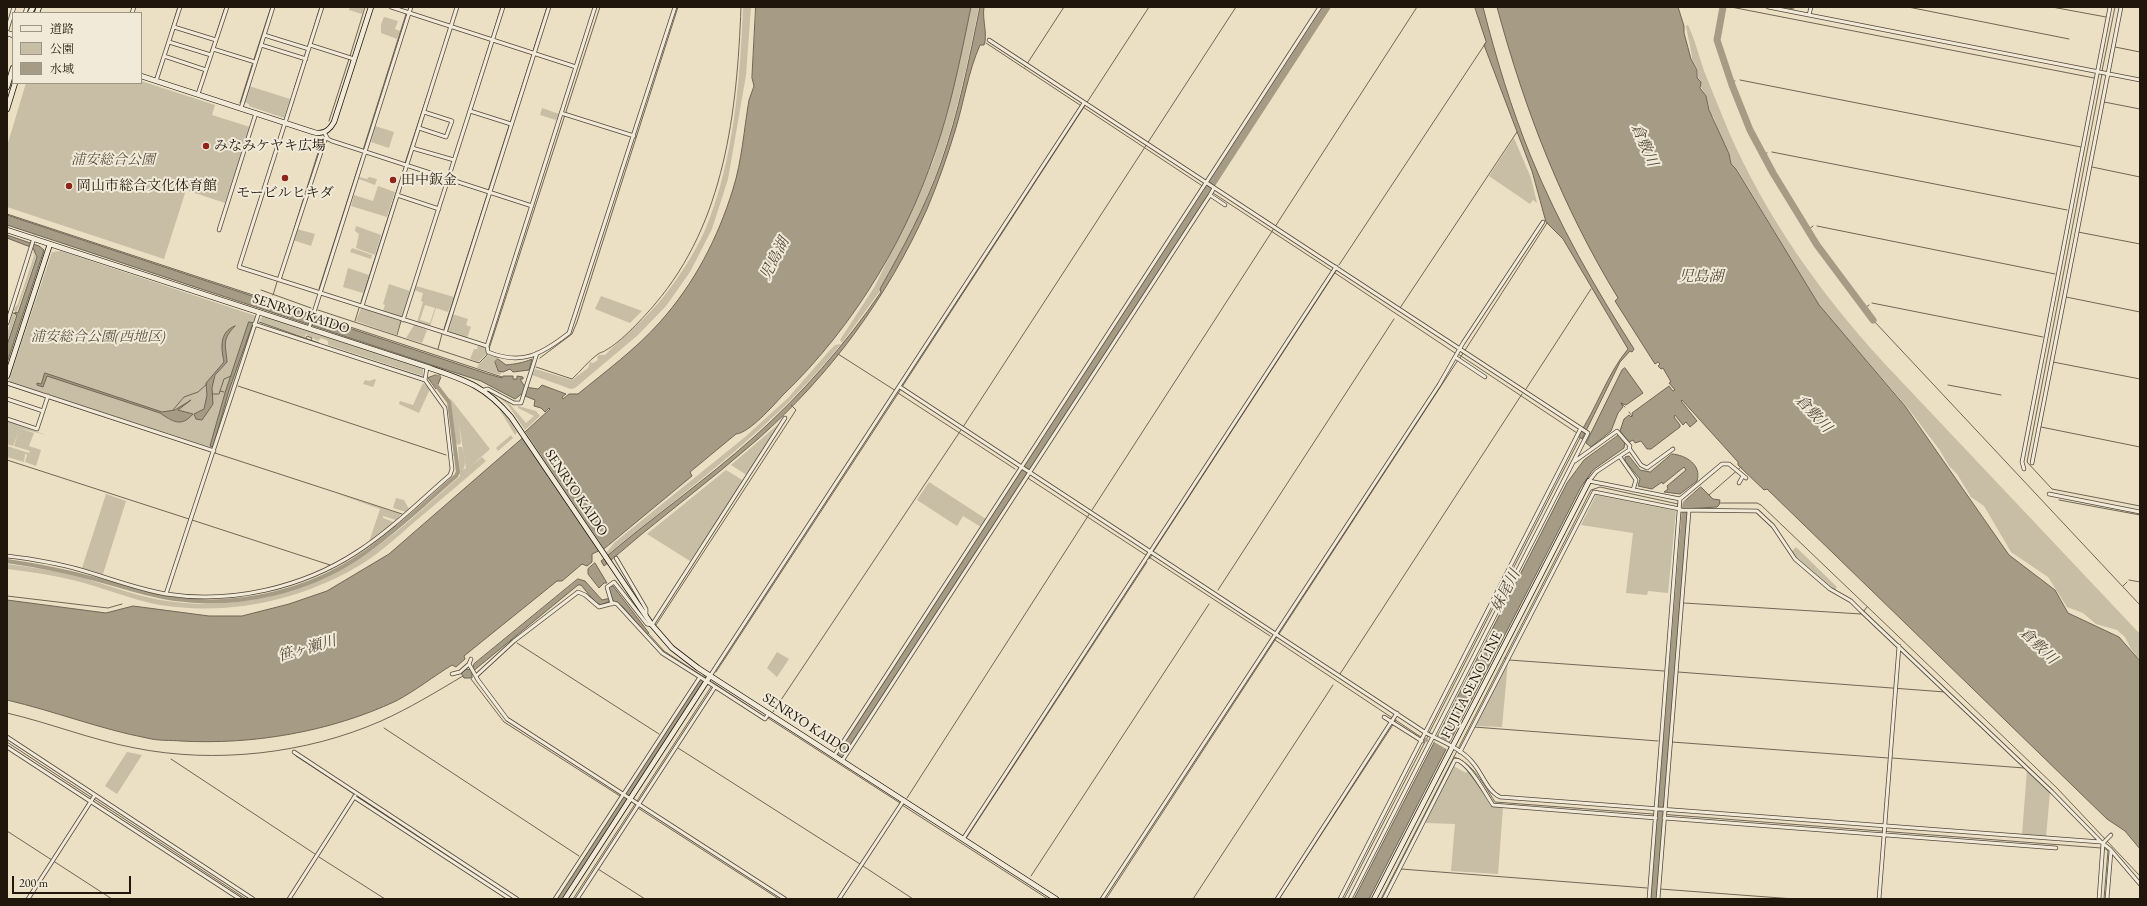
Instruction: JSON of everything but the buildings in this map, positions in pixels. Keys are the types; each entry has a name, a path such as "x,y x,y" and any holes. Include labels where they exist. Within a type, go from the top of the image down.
{"street":[{"path":"156,80 180,7"},
{"path":"198,94 227,7"},
{"path":"241,108 273,7"},
{"path":"322,7 239,268 486,346"},
{"path":"279,280 325,135 332,127 334,122 351,58 371,7"},
{"path":"391,7 576,67"},
{"path":"309,327 366,153 411,7"},
{"path":"362,306 457,7"},
{"path":"403,320 503,7"},
{"path":"444,333 549,7"},
{"path":"595,7 576,67 572,89 564,114 532,206 511,278 486,346 489,353 516,359 544,352 569,333 675,7"},
{"path":"834,756 1320,7"},
{"path":"1768,7 2140,80"},
{"path":"1797,13 1798,7"},
{"path":"1809,15 1811,7"},
{"path":"2024,469 2022,462 2110,7"},
{"path":"2032,463 2120,7"},
{"path":"7,32 12,14"},
{"path":"174,27 216,40"},
{"path":"264,35 309,49"},
{"path":"989,40 1084,105 1147,144 1205,185 1224,205"},
{"path":"169,42 211,55"},
{"path":"261,45 306,59"},
{"path":"310,45 351,58"},
{"path":"213,49 255,62"},
{"path":"164,56 206,70"},
{"path":"7,87 12,71"},
{"path":"142,76 325,135 329,141 532,206"},
{"path":"7,109 15,84"},
{"path":"577,899 597,868 632,801 703,679 710,676 1084,105"},
{"path":"470,111 511,124"},
{"path":"418,128 446,138 452,121 424,112"},
{"path":"219,230 256,113"},
{"path":"564,114 634,136"},
{"path":"412,148 454,160"},
{"path":"1212,191 1274,227 1334,270 1399,309 1587,436 1575,462 1430,735 1422,741 1340,899"},
{"path":"842,761 1212,191"},
{"path":"397,196 438,209"},
{"path":"1102,899 1457,358 1543,222"},
{"name":"SENRYO KAIDO","path":"7,230 33,241 50,244 309,327 463,379 484,390 500,404 521,432 652,625 679,654 767,716 842,761 902,803 963,839 1056,899"},
{"path":"7,323 33,241"},
{"path":"7,376 50,244"},
{"path":"963,839 1334,270"},
{"path":"7,308 11,311"},
{"path":"166,594 259,312"},
{"path":"7,556 79,569 166,594 213,597 237,596 272,589 307,577 335,565 379,536 452,472 445,408 425,380 254,324"},
{"path":"484,390 488,389 519,404 525,393 537,353"},
{"path":"1457,358 1485,377"},
{"path":"425,380 427,367"},
{"path":"7,383 213,452"},
{"path":"900,388 1022,468 1028,475 1277,634 1422,741"},
{"path":"7,419 37,429 47,397"},
{"path":"7,399 43,411"},
{"path":"767,716 715,687 662,653 621,608 611,601 608,585 614,582 646,624 652,625 785,418"},
{"path":"1350,899 1581,431"},
{"path":"1575,462 1617,431 1626,440 1629,448 1641,466 1646,468 1674,449"},
{"path":"1629,448 1620,457 1596,472 1590,481 1680,499"},
{"path":"1620,457 1636,480 1633,490"},
{"path":"1680,499 1719,465 1726,463 1743,476 1739,483"},
{"name":"FUJITA SENO LINE","path":"1374,899 1521,624 1590,481"},
{"path":"1455,749 1473,727 1508,659 1521,624 1595,491 1688,511 1757,511 1773,526 1789,551 1804,566 1830,589 1851,601 1899,646 2052,792 2103,844 2110,849 2140,884"},
{"path":"2048,494 2140,512"},
{"path":"1658,899 1656,886 1656,818 1681,510 1680,499"},
{"path":"1649,899 1656,886 1664,814 1688,511"},
{"path":"616,558 646,609 646,616"},
{"path":"475,674 511,643 575,593 582,593 600,607 611,601"},
{"path":"1878,899 1899,646"},
{"path":"452,674 460,672 469,664 471,659"},
{"path":"469,664 507,719 785,899"},
{"path":"1669,669 1675,670"},
{"path":"555,899 632,801 703,679"},
{"path":"565,899 632,801 715,687"},
{"path":"1384,717 1394,719 1430,735 1471,760 1474,772 1493,805 1657,810 1664,814 1884,831 2103,844"},
{"path":"1277,899 1394,719"},
{"path":"7,737 240,899"},
{"path":"1663,739 1670,740"},
{"path":"7,747 93,798 253,899"},
{"path":"294,752 394,821 517,899"},
{"path":"1384,899 1454,760 1464,763 1494,794 1500,797 1546,806 1656,818"},
{"path":"288,899 355,795"},
{"path":"28,899 93,798"},
{"path":"839,899 902,803"},
{"path":"1664,814 1884,831 2056,848"},
{"path":"2099,899 2103,844 2110,836"},
{"path":"2106,899 2110,849"},
{"path":"451,858 510,899"}],"green space":[{"path":"350,7 364,7 362,14 349,10"},
{"path":"743,7 751,7 746,75 728,179 712,229 690,272 666,306 638,335 575,388 571,389 532,375 535,369 572,380 588,368 590,362 593,363 598,360 597,357 599,355 605,355 651,311 682,272 692,255 701,239 715,204 729,149 734,120 740,63"},
{"path":"971,7 979,7 971,46 952,124 928,195 880,291 842,343 840,340 875,286 921,191 934,159 948,111"},
{"path":"384,17 398,21 395,29 400,31 397,39 381,33 381,24"},
{"path":"1688,25 1704,71 1743,162 1759,193 1796,253 1838,309 1884,363 2140,634 2140,660 2131,649 2125,637 2117,630 2096,624 2083,613 2067,607 2048,577 2011,552 1984,506 1971,497 1957,474 1949,466 1939,449 1907,407 1818,304 1737,169 1731,164 1729,154 1701,87 1701,81 1697,78 1698,70 1692,59 1686,26"},
{"name":"浦安総合公園","path":"142,81 215,105 212,115 250,127 225,203 186,190 164,259 7,207 7,146 26,84 142,84"},
{"path":"249,86 290,99 284,118 249,106 249,104 244,102"},
{"path":"542,108 559,114 556,120 540,115"},
{"path":"375,126 394,132 389,148 371,142"},
{"path":"1514,138 1531,178 1537,203 1533,200 1530,204 1489,176"},
{"path":"359,177 377,179 375,185 359,179"},
{"path":"378,186 395,192 387,217 351,206 354,195 373,201"},
{"path":"356,226 381,235 375,255 356,248 359,234 355,231"},
{"path":"297,229 315,234 311,246 293,240"},
{"path":"352,248 372,255 371,259 350,252"},
{"path":"32,249 36,257 17,312 13,310 18,304 34,256"},
{"name":"浦安総合公園(西地区)","path":"61,251 256,316 213,448 10,382 9,380 52,252"},
{"path":"348,268 369,275 363,293 343,287"},
{"path":"389,284 410,291 402,317 383,311 385,305 383,304"},
{"path":"416,286 454,297 448,312 436,308 430,326 417,322 423,302 421,301 423,293 414,290","holes":["425,305 435,308 430,323 420,320"]},
{"path":"601,296 642,311 630,323 595,309"},
{"path":"361,308 401,321 396,335 356,321"},
{"path":"12,314 16,315 7,343 8,332"},
{"path":"452,314 468,319 466,325 471,327 467,338 447,331"},
{"path":"264,316 423,368 423,376 328,345 328,341 321,338 318,341 306,334 305,337 261,323 260,319"},
{"path":"414,325 427,330 422,343 406,338"},
{"path":"841,344 789,402 760,429 700,481 608,554 606,553 614,543 745,437 788,398 835,345"},
{"path":"478,345 484,347 487,354 478,362 470,359 474,349 477,349"},
{"path":"488,355 498,357 495,362 497,371 502,372 500,375 477,368"},
{"path":"365,380 369,381 376,380 373,387 363,384"},
{"path":"423,383 430,389 419,413 399,404 400,401 413,405"},
{"path":"485,395 494,401 503,411 517,432 515,435 498,407"},
{"path":"498,397 509,403 526,423 534,416 518,408 518,406 536,411 540,416 525,430 508,405"},
{"path":"450,398 490,449 471,466 482,457 486,461 389,544 365,562 342,575 317,586 266,602 240,606 187,608 150,603 65,578 7,569 7,564 48,570 81,577 142,596 199,604 227,603 256,599 311,583 362,557 388,539 460,476 458,447 462,447 464,453 459,424 461,443 458,445 456,443"},
{"path":"7,421 46,435 19,428 34,433 29,446 41,450 36,466 25,462 27,455 25,454 24,462 7,457 7,446 29,453 30,451 14,446 18,433 13,446 7,444"},
{"path":"781,422 748,476 731,465"},
{"path":"511,435 513,438 498,451 496,448"},
{"path":"726,470 744,481 690,561 647,534"},
{"path":"929,482 986,519 981,527 963,516 957,526 917,500"},
{"path":"335,493 401,514 396,520 383,516 383,518 394,522 369,542 380,509"},
{"path":"106,494 126,501 103,574 82,568"},
{"path":"1596,495 1676,511 1668,593 1648,591 1647,595 1626,593 1633,533 1581,525"},
{"path":"396,498 404,500 409,509 406,512 393,508"},
{"path":"1796,547 1837,587 1835,590 1791,552"},
{"path":"777,652 789,659 777,677 767,668"},
{"path":"1508,661 1502,727 1477,726 1476,724"},
{"path":"127,752 142,755 117,794 105,786"},
{"path":"1452,765 1466,773 1468,770 1491,806 1503,808 1498,874 1451,871 1455,824 1426,823 1424,821"},
{"path":"2027,770 2050,792 2046,837 2022,835"}],"water":[{"name":"笹ヶ瀬川","path":"756,7 971,7 954,87 941,134 929,170 897,241 857,308 834,339 809,368 754,424 736,434 690,472 692,476 605,548 592,554 592,562 587,566 582,564 562,581 557,581 464,656 465,659 456,667 452,665 403,697 371,712 345,721 290,734 235,741 208,742 155,740 94,725 7,700 7,600 106,613 133,606 209,616 242,616 289,604 327,591 389,554 526,435 525,432 550,409 549,408 545,412 541,408 534,406 535,400 525,396 526,394 523,393 515,399 481,381 7,225 7,215 488,374 502,378 503,376 513,376 513,379 517,379 517,376 523,377 523,379 520,379 525,387 538,389 542,385 566,394 562,397 563,399 569,394 578,394 620,360 651,332 684,292 704,260 727,207 741,156 749,100 754,86 752,78"},
{"path":"980,7 984,7 985,41 984,45 980,45 972,66 952,141 935,190 911,242 875,304 833,361 785,414 739,455 604,566 601,561 735,453 772,421 838,350 881,292 880,289 921,212 941,163 968,66"},
{"path":"1475,7 1483,7 1510,101 1531,157 1553,207 1578,256 1634,349 1632,352 1630,351 1620,362 1582,439 1578,436 1614,369 1628,349 1563,239 1546,222 1532,171 1484,45 1486,42"},
{"name":"児島湖","path":"1497,7 1678,7 1684,26 1684,33 1691,59 1697,70 1697,78 1701,82 1700,88 1706,96 1709,110 1729,154 1731,164 1736,169 1819,305 1905,406 2009,555 2055,590 2068,613 2119,637 2140,661 2140,849 2125,831 2107,819 1767,489 1764,490 1738,465 1738,462 1682,400 1681,401 1697,421 1690,427 1686,422 1683,425 1675,415 1674,417 1680,427 1651,449 1647,449 1641,441 1635,443 1633,440 1629,442 1620,431 1624,419 1629,415 1631,417 1633,415 1632,413 1669,386 1673,391 1675,390 1669,383 1671,382 1663,368 1661,369 1658,366 1660,364 1658,362 1655,364 1615,301 1618,298 1579,228 1562,193 1533,121 1508,46"},
{"path":"7,235 39,246 44,250 7,363 7,345 17,315 15,312 18,313 37,257 33,248 7,238"},
{"path":"249,322 253,323 229,390 213,447 210,446 225,393"},
{"path":"235,326 228,335 225,343 227,362 215,375 212,388 213,404 202,420 196,419 194,414 204,409 207,395 206,383 224,362 222,341 224,336 226,332"},
{"path":"498,359 506,365 532,359 529,370 513,372 510,369 503,372 498,371 495,362"},
{"path":"1625,368 1643,393 1626,405 1621,403 1623,407 1618,413 1611,431 1591,447 1586,443 1622,370"},
{"path":"45,373 162,412 175,410 191,400 178,410 193,414 184,421 176,422 160,413 47,376 43,387 37,385 37,383 41,384"},
{"path":"436,375 441,377 436,389 428,378"},
{"name":"妹尾川","path":"1619,435 1625,441 1624,448 1593,470 1581,487 1369,899 1354,899 1567,483 1584,460"},
{"path":"1672,454 1683,456 1692,462 1698,475 1697,481 1680,494 1664,492 1668,489 1667,486 1686,470 1684,467 1663,484 1662,482 1652,489 1638,486 1640,479 1625,461 1625,457 1629,456 1640,470 1650,472"},
{"path":"1701,487 1713,499 1720,500 1719,505 1717,507 1683,509 1684,502"},
{"path":"595,563 607,583 604,583 599,588 588,574 588,569"},
{"path":"578,579 585,581 602,600 611,598 608,587 613,586 649,633 647,635 623,607 612,600 601,605 595,602 581,585 578,585 472,672 472,678 464,678 461,673 466,669 472,670 474,664"}],"pier":[{"path":"524,430 605,550 599,551 522,437"},
{"path":"1437,736 1452,744 1448,750 1434,742"}],"waterway":[{"path":"170,33 178,7"},
{"path":"215,38 225,7"},
{"path":"254,59 271,7"},
{"path":"308,46 320,7"},
{"path":"350,56 365,7"},
{"path":"408,11 409,7"},
{"path":"492,37 501,7"},
{"path":"533,51 547,7"},
{"path":"318,310 479,363 487,355 600,7"},
{"path":"540,358 572,334 577,322 678,7"},
{"path":"536,367 572,379 594,357 612,347 632,329 655,304 679,272 697,238 712,202 723,164 736,86 741,7"},
{"path":"1025,67 1064,7"},
{"path":"902,387 1149,7"},
{"path":"963,427 1236,7"},
{"path":"841,755 1327,7"},
{"path":"1092,510 1417,7"},
{"path":"1723,7 1717,40 1732,85 1750,130 1773,173 1817,245 1873,320"},
{"path":"1731,7 2094,78"},
{"path":"1782,7 1794,9"},
{"path":"1908,7 2069,39"},
{"path":"2052,7 2106,17"},
{"path":"2102,71 2115,7"},
{"path":"363,150 406,14"},
{"path":"210,52 214,42"},
{"path":"462,131 490,43"},
{"path":"986,43 1210,191"},
{"path":"1339,265 1485,44"},
{"path":"2115,47 2140,52"},
{"path":"488,191 532,55"},
{"path":"207,63 209,57"},
{"path":"329,121 349,59"},
{"path":"294,89 303,62"},
{"path":"240,103 252,65"},
{"path":"2102,74 2027,462 2052,489 2140,506"},
{"path":"1740,80 2081,147"},
{"path":"1731,83 1735,81"},
{"path":"405,163 428,93"},
{"path":"2104,102 2140,109"},
{"path":"1400,308 1517,132"},
{"path":"294,229 322,140"},
{"path":"1772,152 2067,210"},
{"path":"1763,154 1767,153"},
{"path":"319,289 361,158"},
{"path":"2092,167 2140,177"},
{"path":"361,302 404,168"},
{"path":"1213,193 1332,271"},
{"path":"444,329 487,195"},
{"path":"7,214 502,377"},
{"path":"1460,358 1547,223"},
{"path":"1808,230 1813,226"},
{"path":"1817,226 2055,274"},
{"path":"2078,232 2140,244"},
{"path":"1153,552 1336,271"},
{"path":"1335,273 1455,353"},
{"path":"273,295 277,282"},
{"path":"1526,389 1591,289"},
{"path":"261,290 311,308"},
{"path":"2066,297 2140,312"},
{"path":"1872,303 2043,337"},
{"path":"1865,308 1869,305"},
{"path":"355,321 359,308"},
{"path":"7,311 16,314"},
{"path":"1218,590 1394,319"},
{"path":"1873,320 2140,605"},
{"path":"397,335 401,321"},
{"path":"259,322 319,343"},
{"path":"438,349 442,334"},
{"path":"306,338 307,336 312,338 311,340"},
{"path":"326,346 422,377"},
{"path":"838,354 896,391"},
{"path":"1458,354 1577,433"},
{"path":"1279,634 1458,360"},
{"path":"2053,362 2140,379"},
{"path":"220,391 224,379 231,376"},
{"path":"7,561 67,572 164,597 199,601 224,601 273,594 320,578 363,554 387,536 456,476 458,472 449,402 433,381 439,376"},
{"path":"173,410 184,397 198,392 207,384"},
{"path":"7,385 212,452"},
{"path":"1948,385 2001,395"},
{"path":"238,386 446,455"},
{"path":"716,672 901,389"},
{"path":"212,394 219,394 220,391 224,392"},
{"path":"898,393 1015,469"},
{"path":"1340,674 1522,394"},
{"path":"1621,403 1625,407"},
{"path":"656,625 796,410 791,405"},
{"path":"1629,412 1632,416"},
{"path":"2041,427 2140,447"},
{"path":"773,712 961,430"},
{"path":"1429,733 1580,438"},
{"path":"215,453 402,514"},
{"path":"7,460 189,519"},
{"path":"1709,495 1741,467"},
{"path":"1020,473 1270,636"},
{"path":"1381,899 1591,490 1600,487 1678,504"},
{"path":"2059,500 2140,515"},
{"path":"1654,899 1685,513 1686,504 1692,502"},
{"path":"1720,503 1757,503 1761,505 2057,788 2140,876"},
{"path":"907,798 1090,513"},
{"path":"192,520 330,565"},
{"path":"1149,559 1152,555"},
{"path":"967,837 1147,562"},
{"path":"2129,580 2140,582"},
{"path":"2123,586 2127,582"},
{"path":"7,596 108,608 122,604"},
{"path":"1684,603 1861,614"},
{"path":"1031,876 1209,604"},
{"path":"1864,611 1867,607"},
{"path":"648,633 664,651 704,677"},
{"path":"1106,899 1277,637"},
{"path":"1275,640 1421,737"},
{"path":"517,643 659,734"},
{"path":"1505,658 1509,660 1664,671"},
{"path":"1678,672 1945,692"},
{"path":"7,713 103,741 165,753 197,755 260,753 322,741 352,732 402,711 463,676"},
{"path":"559,899 704,677"},
{"path":"471,679 504,722 620,796"},
{"path":"712,682 765,717"},
{"path":"1193,899 1333,685"},
{"path":"637,801 711,687"},
{"path":"768,718 900,803"},
{"path":"1279,899 1396,720"},
{"path":"1474,727 1658,741"},
{"path":"384,728 579,856"},
{"path":"1344,899 1428,736"},
{"path":"7,742 92,798"},
{"path":"1672,742 1888,758"},
{"path":"678,748 860,864"},
{"path":"296,756 514,899"},
{"path":"1454,757 1467,764 1478,775 1495,802 1653,814"},
{"path":"1892,758 2024,768"},
{"path":"171,759 315,854"},
{"path":"94,799 246,899"},
{"path":"573,899 635,804"},
{"path":"902,805 1048,899"},
{"path":"638,808 779,899"},
{"path":"1659,814 2101,848"},
{"path":"7,831 112,899"},
{"path":"2104,848 2108,851 2104,899"},
{"path":"319,857 385,899"},
{"path":"863,866 913,899"},
{"path":"598,869 645,899"},
{"path":"1401,869 1647,888"},
{"path":"1660,889 1794,899"}],"place":[{"name":"みなみケヤキ広場","path":"206,146"},
{"name":"モービルヒキダ","path":"285,178"},
{"name":"田中鈑金","path":"393,180"},
{"name":"岡山市総合文化体育館","path":"69,186"}],"water label":[{"name":"倉敷川","path":"1644,145"},
{"name":"倉敷川","path":"1813,414"},
{"name":"倉敷川","path":"2038,646"}]}
